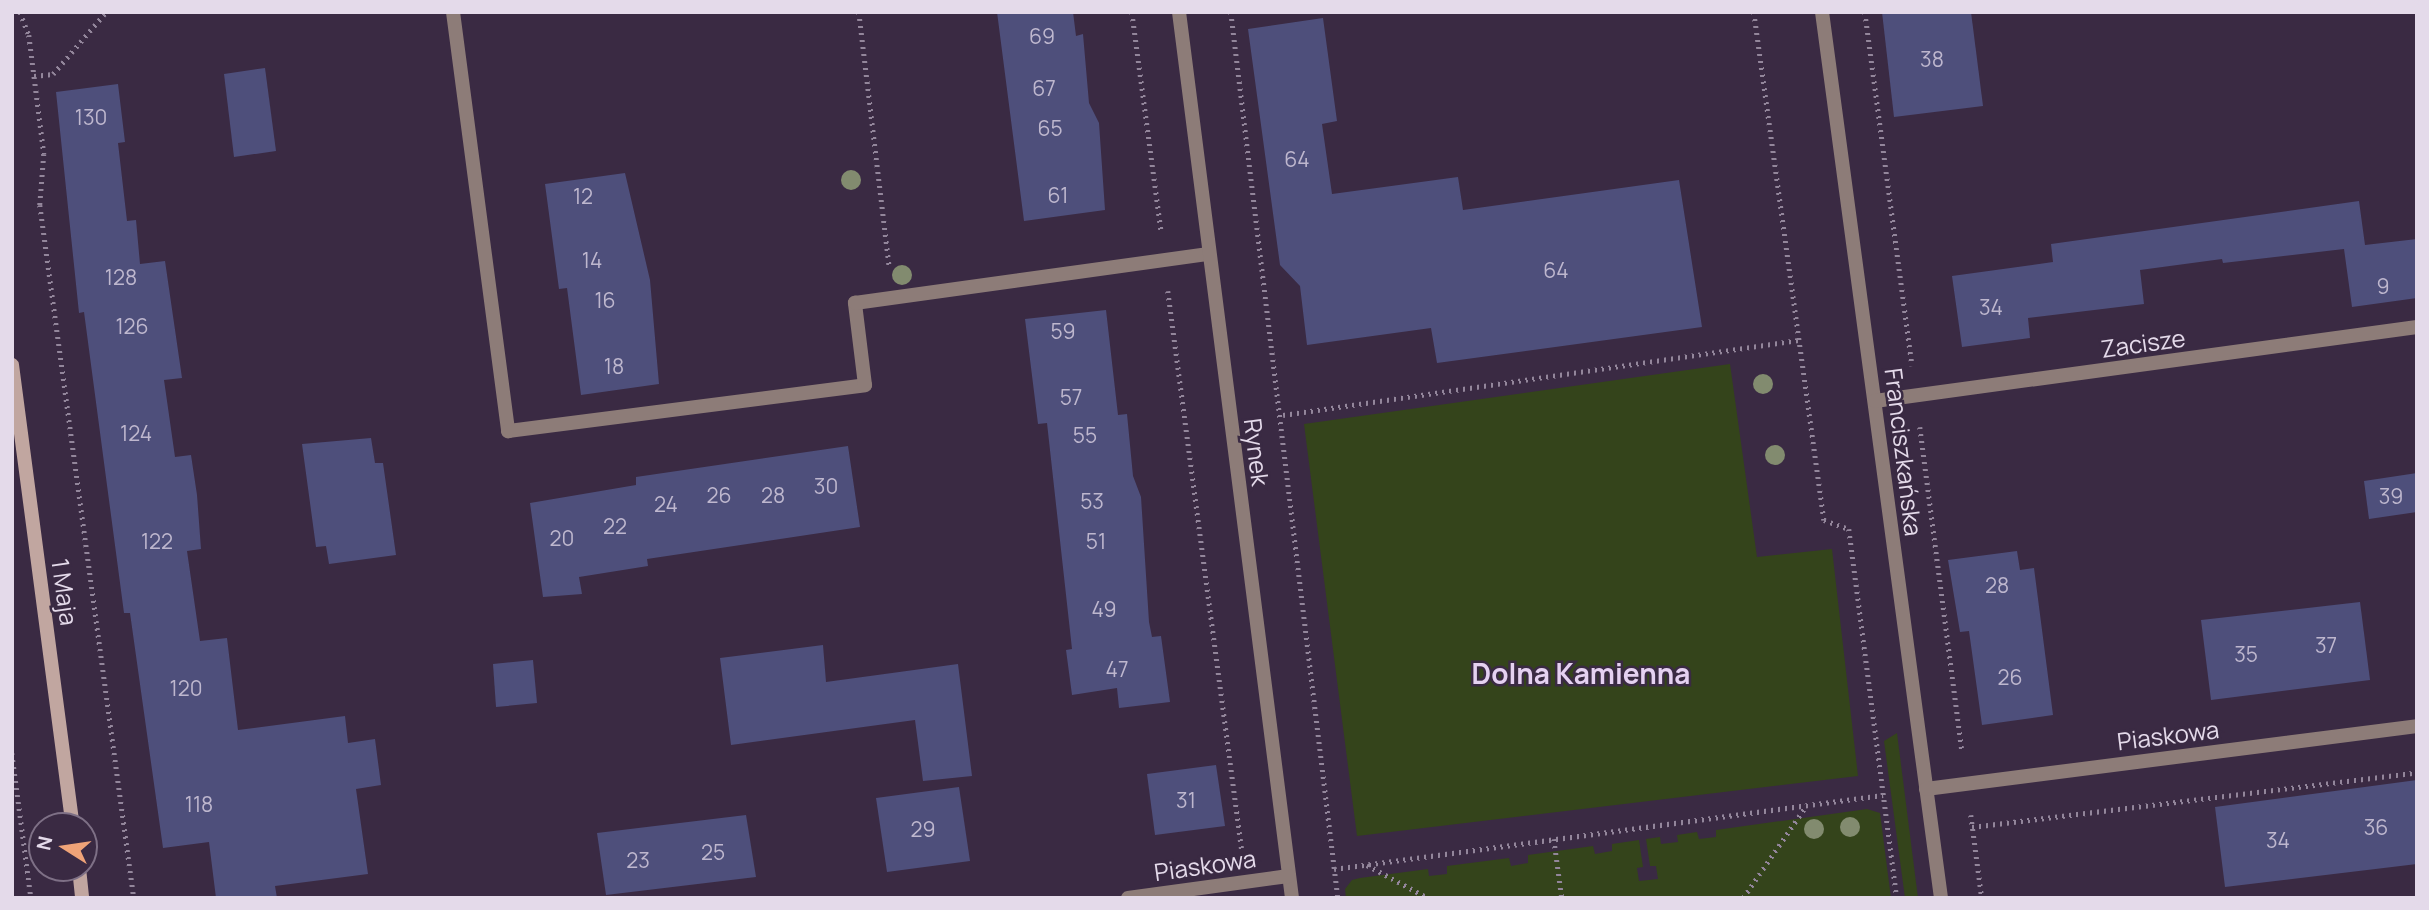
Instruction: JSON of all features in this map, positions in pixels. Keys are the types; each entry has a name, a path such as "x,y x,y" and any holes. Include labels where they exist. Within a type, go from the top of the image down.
{"street":[{"path":"453,12 508,431 865,385 855,303 1209,254"},
{"name":"Rynek","path":"1179,12 1292,898"},
{"name":"Franciszkańska","path":"1822,12 1941,898"},
{"name":"Zacisze","path":"1875,401 2417,327"},
{"name":"1 Maja","path":"12,365 71,812"},
{"name":"Piaskowa","path":"1926,789 2417,726"},
{"name":"Piaskowa","path":"1128,898 1289,876"}],"path":[{"path":"20,12 29,35 44,154 40,205 134,898"},
{"path":"34,76 53,74 106,12"},
{"path":"859,12 893,297"},
{"path":"1132,12 1245,883"},
{"path":"1231,12 1283,415 1338,898"},
{"path":"1754,12 1824,520 1849,529 1897,898"},
{"path":"1866,12 1982,898"},
{"path":"1283,415 1800,340"},
{"path":"12,753 31,898"},
{"path":"1972,827 2417,772"},
{"path":"1334,869 1883,795"},
{"path":"1743,898 1805,806"},
{"path":"1554,839 1562,898"},
{"path":"1367,865 1428,898"}],"green space":[{"path":"1730,364 1757,557 1832,549 1858,776 1357,836 1304,424"},
{"path":"1897,733 1918,898 1905,898 1884,741"},
{"path":"1867,809 1880,813 1891,898 1346,898 1345,889 1352,880 1360,878 1428,869 1429,876 1447,874 1447,866 1509,858 1511,866 1528,863 1528,855 1593,846 1595,854 1612,851 1612,844 1639,840 1643,867 1637,868 1639,881 1658,879 1656,866 1650,866 1646,839 1660,837 1661,844 1678,842 1677,835 1697,832 1699,839 1716,837 1716,830"}],"building":[{"path":"997,12 1073,12 1076,36 1083,34 1089,103 1099,123 1105,210 1024,221"},
{"path":"1882,12 1971,12 1983,106 1894,117"},
{"path":"1323,18 1337,121 1322,124 1332,194 1458,177 1463,210 1679,180 1702,327 1437,363 1431,328 1307,345 1300,286 1280,265 1248,29"},
{"path":"265,68 276,151 234,157 224,74"},
{"path":"118,84 125,142 118,143 127,221 136,220 140,264 165,261 182,378 164,380 175,457 191,455 197,495 201,549 187,551 200,641 227,638 238,730 345,716 348,743 375,739 381,785 356,789 368,874 275,886 277,898 216,898 209,842 163,848 130,613 124,613 84,312 79,313 56,92"},
{"path":"625,173 650,280 659,384 581,395 567,288 559,289 545,184"},
{"path":"2359,201 2365,245 2417,239 2417,298 2352,307 2344,249 2223,263 2222,259 2140,270 2144,304 2028,318 2030,338 1962,347 1952,276 2053,262 2051,244"},
{"path":"1106,310 1118,415 1127,414 1133,476 1141,497 1149,622 1152,637 1161,636 1170,702 1119,708 1117,688 1072,695 1066,650 1072,649 1047,423 1038,424 1025,319"},
{"path":"371,438 375,463 383,463 396,555 329,564 326,546 316,547 302,444"},
{"path":"848,446 860,527 647,559 648,566 579,577 582,594 543,597 530,503 636,485 636,477"},
{"path":"2417,473 2417,512 2369,519 2364,481"},
{"path":"2017,551 2020,570 2034,568 2053,715 1982,725 1969,631 1960,632 1948,560"},
{"path":"2360,602 2370,680 2211,700 2201,620"},
{"path":"823,645 826,682 958,664 972,776 923,781 915,720 731,745 720,658"},
{"path":"533,660 537,703 496,707 493,664"},
{"path":"1216,765 1225,826 1155,835 1147,774"},
{"path":"2417,780 2417,864 2225,887 2215,807"},
{"path":"959,787 970,861 887,872 876,798"},
{"path":"746,815 756,877 606,895 597,833"}],"district":[{"name":"Dolna Kamienna","path":"1581,673"}]}
